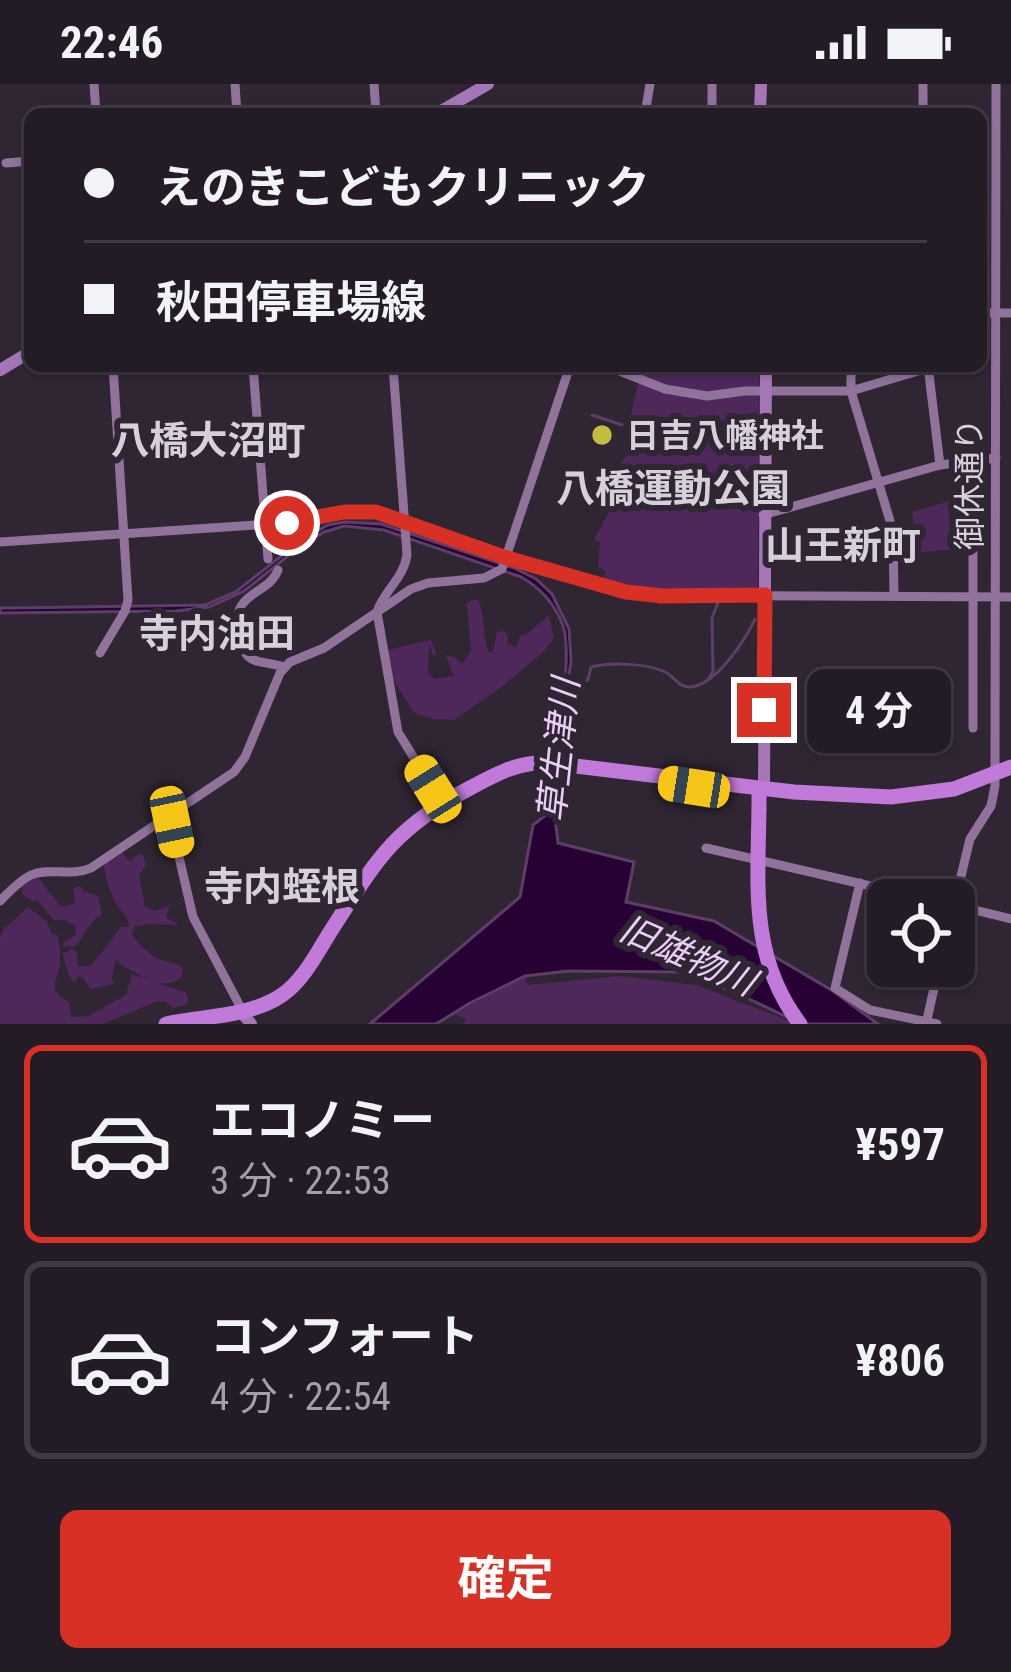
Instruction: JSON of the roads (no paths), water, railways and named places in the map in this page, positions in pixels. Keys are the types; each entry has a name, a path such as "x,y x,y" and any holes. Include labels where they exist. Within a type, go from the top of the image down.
{"highway":[{"path":"188,1024 246,1018 292,988 391,843 416,820 512,767 555,765 762,792 902,800 954,792 1003,773"},
{"path":"762,792 761,939 772,979 800,1024"},
{"path":"166,1024 246,1018"}],"main road":[{"path":"446,108 488,84"},
{"path":"762,792 764,372"}],"street":[{"name":"御休通り","path":"996,84 995,597 1003,773"},
{"path":"6,163 24,162"},
{"path":"987,207 996,207"},
{"path":"987,313 1011,313"},
{"path":"100,653 128,600 113,372"},
{"path":"253,372 268,559"},
{"path":"393,372 404,571 376,612 398,732 433,789 452,790 458,797"},
{"path":"0,901 29,875 92,868 239,768 284,667 324,648 417,586 478,579 499,571 568,372"},
{"path":"622,372 696,395 851,391 912,372"},
{"path":"851,372 851,391 894,542 894,596"},
{"path":"929,372 940,465"},
{"path":"763,515 940,465 996,458"},
{"path":"973,728 974,460"},
{"path":"0,542 264,525 353,511 376,512 506,559 641,595 1011,597"},
{"path":"278,570 275,578 241,605 236,617 241,647 250,658 284,667"},
{"path":"960,879 970,839 1003,773"},
{"path":"169,814 193,916 246,1018"},
{"path":"706,848 867,886"},
{"path":"860,884 836,988 870,1010 930,1023 936,987"},
{"path":"975,910 1011,919"}],"water":[{"path":"345,522 381,524 514,568 552,594 569,629 571,660 551,815 558,843 634,862 626,902 714,921 833,991 878,1024 802,1024 682,972 568,971 525,976 436,1024 370,1024 520,897 533,825 546,815 566,664 560,618 546,597 521,577 384,530 344,526 299,547 244,591 209,607 0,613 0,608 205,605 237,591 303,539"}],"waterway":[{"path":"592,415 622,425"},
{"path":"709,678 713,671 712,618 719,600"},
{"name":"草生津川","path":"572,692 588,679 591,667 608,664 650,667 684,686 701,684 729,660 755,619"}],"place":[{"name":"日吉八幡神社","path":"602,435"}],"district":[{"name":"八橋大沼町","path":"208,440"},
{"name":"八橋運動公園","path":"673,488"},
{"name":"山王新町","path":"843,545"},
{"name":"寺内油田","path":"217,633"},
{"name":"寺内蛭根","path":"282,886"}],"water label":[{"name":"旧雄物川","path":"688,955"}]}
